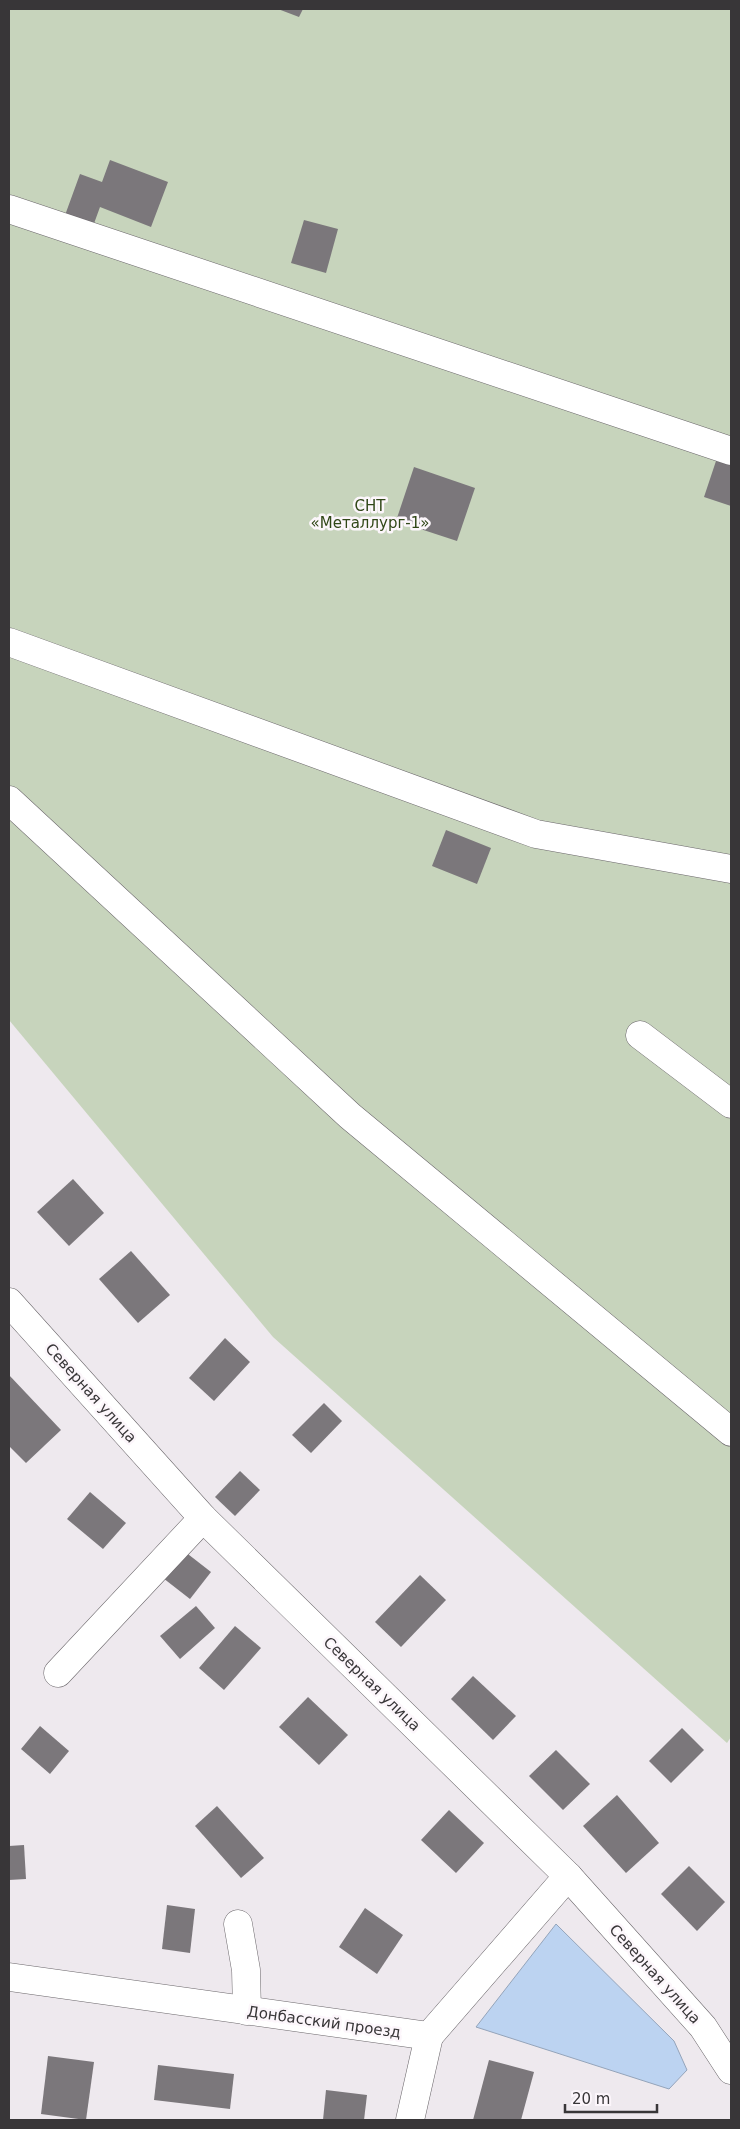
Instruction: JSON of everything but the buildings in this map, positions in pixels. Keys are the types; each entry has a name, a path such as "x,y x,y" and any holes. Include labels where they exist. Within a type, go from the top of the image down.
{"street":[{"path":"9,209 731,451"},
{"path":"9,642 536,834 731,869"},
{"path":"9,800 350,1116 731,1432"},
{"path":"640,1036 731,1104"},
{"name":"Северная улица","path":"9,1302 203,1518 568,1876 703,2027 731,2070"},
{"path":"58,1673 203,1518"},
{"path":"410,2120 429,2036 568,1876"},
{"path":"238,1924 246,1970 247,2010"},
{"name":"Донбасский проезд","path":"9,1977 429,2036"}],"green space":[{"name":"СНТ «Металлург-1»","path":"9,9 731,9 731,1737 727,1743 273,1337 9,1020"}],"water":[{"path":"556,1924 674,2041 687,2070 669,2089 476,2027"}]}
